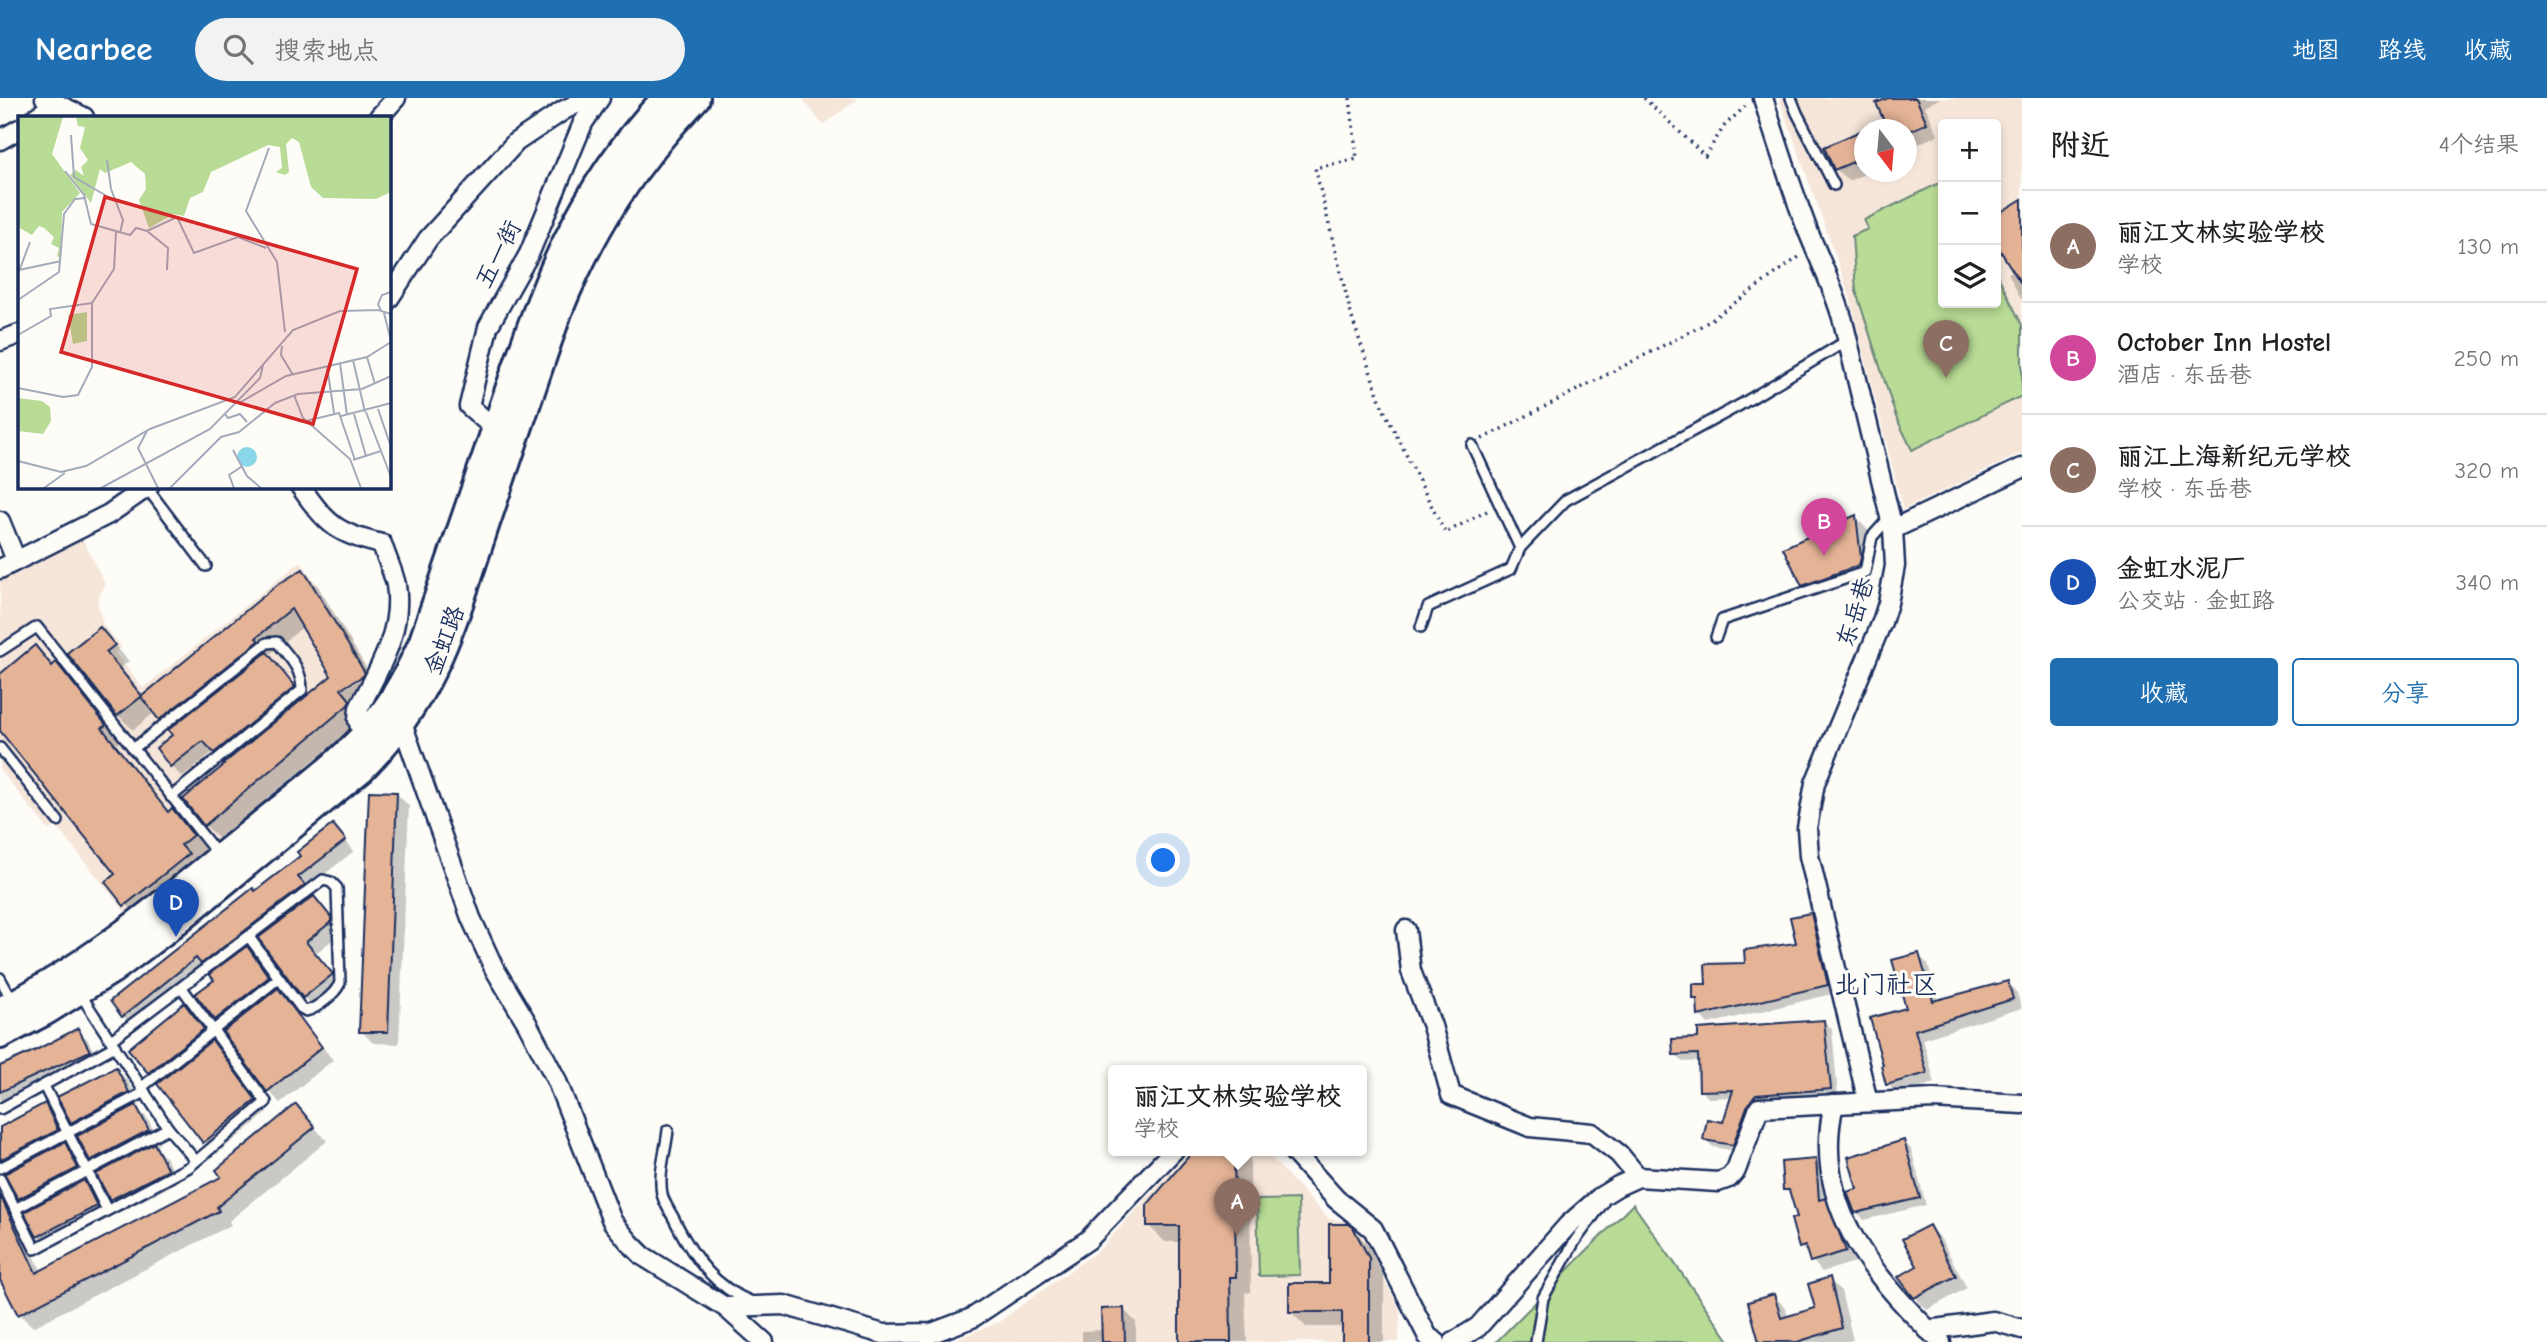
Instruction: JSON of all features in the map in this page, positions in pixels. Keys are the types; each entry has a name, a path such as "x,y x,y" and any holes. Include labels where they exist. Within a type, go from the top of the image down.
{"main road":[{"name":"金虹路","path":"7,1008 99,953 220,858 363,737 391,701 414,662 537,305 565,241 612,164 633,135 666,98"},
{"name":"金虹路","path":"0,1035 79,992 167,929 342,785 379,752 402,723 422,693 443,649 558,312 580,259 610,204 629,176 696,98"}],"street":[{"path":"380,116 396,98"},
{"path":"390,297 428,239 516,142 564,110 589,98"},
{"name":"五一街","path":"495,429 469,406 488,327 529,254 583,123 600,98"},
{"name":"东岳巷","path":"1763,98 1783,163 1833,289 1892,523 1895,566 1888,603 1815,783 1807,828 1809,856 1868,1102"},
{"path":"37,116 51,101 82,116"},
{"path":"0,140 18,130"},
{"path":"0,341 18,334"},
{"path":"1892,523 2022,468"},
{"path":"0,569 109,514 147,488"},
{"path":"301,488 318,512 333,526 353,538 382,544 395,582 397,612 392,638 359,708 358,720 363,737"},
{"path":"0,521 16,560"},
{"path":"402,723 471,918 495,968 556,1079 606,1209 621,1233 643,1256 725,1307 764,1342"},
{"path":"1406,930 1412,971 1432,1026 1451,1095 1530,1126 1592,1133 1619,1154 1637,1177"},
{"path":"1454,1342 1478,1327 1576,1218 1618,1186 1637,1177 1724,1181 1736,1170 1759,1108 1934,1099 2022,1104"},
{"path":"1834,1104 1828,1140 1833,1190 1838,1206 1868,1261 1934,1336 1993,1321 2022,1329"},
{"path":"725,1307 784,1305 883,1334 932,1333 952,1327 972,1318 1088,1240 1168,1156"},
{"path":"1297,1156 1336,1199 1373,1229 1427,1337 1436,1342"}],"lane":[{"path":"1791,98 1834,185"},
{"path":"1421,627 1428,607 1511,569 1520,548 1566,500 1740,405 1848,340"},
{"path":"1472,444 1520,548"},
{"path":"149,488 206,566"},
{"path":"1716,637 1722,620 1865,572 1872,537 1892,523"},
{"path":"0,652 37,628 220,858"},
{"path":"133,749 267,643 277,642 298,667 302,690 171,797"},
{"path":"0,748 58,821"},
{"path":"0,1109 44,1086 113,1043 182,988 248,937 323,880 331,882 337,888 338,988 312,1010 306,1011 248,937"},
{"path":"0,978 7,1008"},
{"path":"0,1168 144,1090 279,978"},
{"path":"0,1179 35,1249 189,1167 267,1102 182,988"},
{"path":"79,992 168,1128 195,1160"},
{"path":"44,1086 107,1210"},
{"path":"15,1209 168,1128"},
{"path":"668,1130 661,1175 662,1196 691,1252 716,1280 737,1295 760,1306"},
{"path":"1536,1342 1543,1298 1558,1269 1575,1241 1618,1186"}],"path":[{"path":"1350,98 1357,159 1315,168 1352,318 1382,406 1446,533 1501,503"},
{"path":"1644,98 1705,156 1725,125 1734,120 1754,98"},
{"path":"1472,444 1705,324 1780,268 1816,246"}],"shaded area":[{"path":"802,98 859,98 823,125"},
{"path":"1779,98 2022,98 2022,453 1903,510 1849,294"},
{"path":"81,536 105,584 97,601 103,625 122,647 115,653 143,688 301,561 369,673 356,693 349,731 126,913 56,826 49,831 0,770 0,580"},
{"path":"1185,1156 1270,1156 1329,1219 1355,1222 1400,1310 1399,1342 948,1342 997,1323 1100,1249"}],"green space":[{"path":"1938,183 1938,308 2001,308 2001,282 2022,325 2022,396 1912,450 1896,417 1856,291 1852,236 1868,229 1864,220"},
{"path":"1298,1199 1300,1275 1259,1276 1257,1200"},
{"path":"1633,1204 1730,1342 1496,1342"}],"building":[{"path":"1888,98 1916,98 1927,123 1917,128 1917,119 1883,119 1876,103"},
{"path":"1854,134 1854,162 1834,170 1824,147"},
{"path":"2022,199 2022,285 2001,252 2001,212"},
{"path":"1856,515 1861,558 1859,565 1802,586 1783,548"},
{"path":"303,569 365,673 341,689 350,700 348,705 204,826 183,799 331,676 291,609 256,638 259,641 159,720 141,697 117,716 67,653 100,627 115,645 106,652 142,696 277,585"},
{"path":"35,645 52,666 56,662 106,725 102,728 168,812 172,808 193,835 181,845 189,854 124,906 105,882 115,874 0,731 0,674"},
{"path":"267,652 295,687 214,753 203,741 170,767 156,748 172,735 168,730"},
{"path":"369,791 397,792 388,1032 359,1032"},
{"path":"333,824 346,840 298,877 305,885 201,964 196,958 122,1017 110,1001 253,888 255,891 300,856 297,852"},
{"path":"314,896 331,917 331,922 306,942 333,974 303,998 258,938"},
{"path":"1811,913 1828,985 1698,1016 1697,999 1693,999 1693,984 1706,984 1705,964 1745,963 1744,950 1796,943 1790,917"},
{"path":"247,946 269,977 215,1020 195,994 214,980 209,974"},
{"path":"1919,953 1933,1001 2008,981 2013,999 1915,1030 1927,1073 1886,1085 1870,1018 1906,1008 1892,960"},
{"path":"278,988 322,1047 267,1092 223,1032"},
{"path":"184,1003 204,1029 148,1073 128,1049"},
{"path":"1824,1020 1831,1089 1756,1095 1748,1104 1733,1145 1703,1140 1707,1119 1723,1122 1733,1090 1699,1091 1698,1054 1673,1055 1672,1039 1698,1038 1698,1029"},
{"path":"78,1028 90,1051 0,1092 0,1066"},
{"path":"212,1040 256,1100 203,1143 157,1084"},
{"path":"116,1067 129,1092 71,1123 57,1097"},
{"path":"45,1103 58,1130 0,1160 0,1127"},
{"path":"296,1104 315,1127 217,1207 219,1211 18,1315 0,1280 0,1195 36,1273 221,1177 216,1170"},
{"path":"136,1105 149,1130 90,1161 77,1136"},
{"path":"1904,1140 1920,1198 1855,1213 1847,1192 1857,1189 1848,1157"},
{"path":"65,1142 78,1168 18,1199 4,1174"},
{"path":"154,1143 168,1170 110,1200 96,1174"},
{"path":"1189,1156 1234,1156 1236,1277 1230,1277 1231,1342 1179,1342 1179,1226 1147,1226 1147,1205"},
{"path":"1816,1159 1819,1200 1826,1198 1846,1251 1810,1262 1805,1246 1799,1248 1791,1219 1797,1217 1789,1190 1783,1190 1781,1162"},
{"path":"84,1180 97,1206 37,1237 24,1212"},
{"path":"1329,1224 1349,1224 1353,1227 1369,1258 1369,1342 1342,1342 1342,1312 1289,1312 1289,1283 1329,1283"},
{"path":"1929,1225 1956,1276 1914,1298 1898,1277 1917,1266 1902,1239"},
{"path":"1830,1277 1842,1328 1797,1342 1759,1342 1748,1302 1774,1294 1781,1318 1815,1308 1808,1284"},
{"path":"1124,1308 1125,1342 1102,1342 1101,1309"}],"place":[{"name":"丽江上海新纪元学校","path":"1946,378"},
{"name":"October Inn Hostel","path":"1824,556"},
{"name":"金虹水泥厂","path":"176,937"},
{"name":"丽江文林实验学校","path":"1237,1236"}],"district":[{"name":"北门社区","path":"1886,984"}]}
